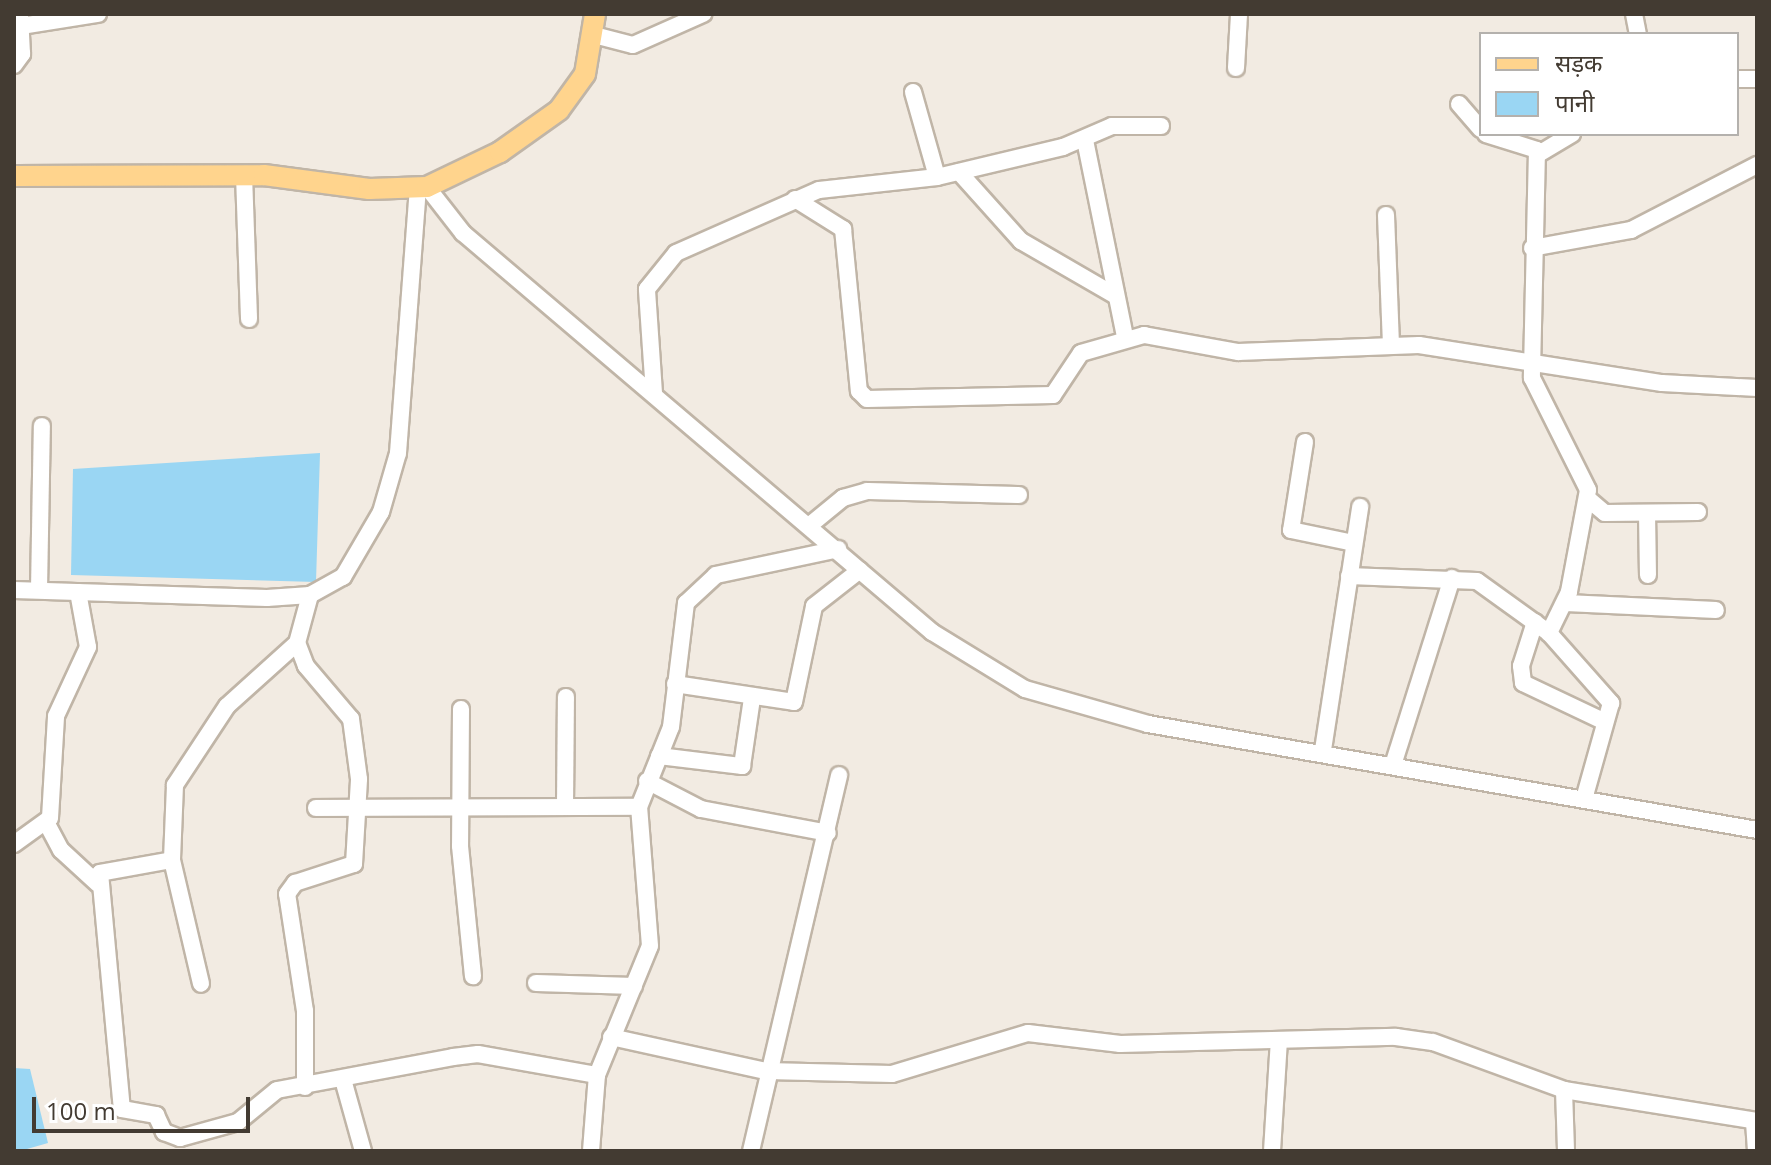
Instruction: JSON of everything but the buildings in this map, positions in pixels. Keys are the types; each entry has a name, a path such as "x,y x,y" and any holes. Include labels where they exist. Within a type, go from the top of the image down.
{"main road":[{"path":"14,176 244,175 422,187 500,152 559,110 585,74 594,35 595,14"}],"street":[{"path":"14,65 22,54 20,20 98,14"},
{"path":"594,35 633,45 703,14"},
{"path":"1236,68 1239,14"},
{"path":"913,92 937,177"},
{"path":"1459,104 1479,127"},
{"path":"654,393 645,315 653,274 676,253 795,199 959,172 1085,140 1112,126 1161,126"},
{"path":"1496,136 1531,143 1537,155 1531,364 1587,498 1605,513 1698,512"},
{"path":"1537,155 1569,136"},
{"path":"1085,140 1114,295 1125,336"},
{"path":"1532,248 1631,230 1757,165"},
{"path":"959,172 1021,241 1114,295"},
{"path":"244,175 249,319"},
{"path":"422,187 463,233 810,525 932,632 1025,689 1148,724 1394,762 1757,830"},
{"path":"14,590 310,595 343,577 361,554 398,453 422,187"},
{"path":"795,199 843,229 862,397 1053,395 1081,353 1125,336 1238,352 1391,343 1531,364 1757,388"},
{"path":"1386,215 1391,343"},
{"path":"39,590 42,426"},
{"path":"1305,442 1291,530 1354,543"},
{"path":"810,525 843,498 867,491 1019,495"},
{"path":"1549,633 1566,603 1587,498"},
{"path":"1323,750 1360,507"},
{"path":"1647,513 1648,575"},
{"path":"591,1151 597,1075 634,986 653,928 639,807 659,756 675,684 686,603 697,585 838,549"},
{"path":"675,684 794,702 814,606 860,570"},
{"path":"1349,576 1477,581 1549,633 1607,695 1605,722 1584,799"},
{"path":"1394,762 1452,578"},
{"path":"14,844 46,822 54,800 56,716 88,647 78,592"},
{"path":"201,984 172,860 175,785 227,706 297,643 310,595"},
{"path":"1566,603 1716,610"},
{"path":"1535,622 1521,666 1523,683 1605,722"},
{"path":"297,643 306,666 351,719 357,806 354,864 295,883 287,894 305,1011 305,1087"},
{"path":"565,806 566,697"},
{"path":"659,756 742,766 752,698"},
{"path":"461,709 458,805 473,976"},
{"path":"751,1151 766,1071 828,833 839,775"},
{"path":"647,781 701,809 828,833"},
{"path":"316,808 458,805 639,807"},
{"path":"46,822 61,850 98,884"},
{"path":"163,1151 164,1132 156,1115 118,1101 98,884 105,868 172,860"},
{"path":"536,983 634,986"},
{"path":"611,1037 766,1071 892,1074 1028,1033 1120,1044 1356,1035 1433,1042 1564,1090 1756,1122 1756,1151"},
{"path":"1272,1151 1279,1040"},
{"path":"164,1132 180,1138 238,1122 277,1090 344,1083 478,1054 597,1075"},
{"path":"344,1083 363,1151"},
{"path":"1564,1090 1566,1151"}],"water":[{"path":"320,453 316,582 71,575 73,469"},
{"path":"14,1068 30,1069 48,1143 20,1151 14,1151"}]}
